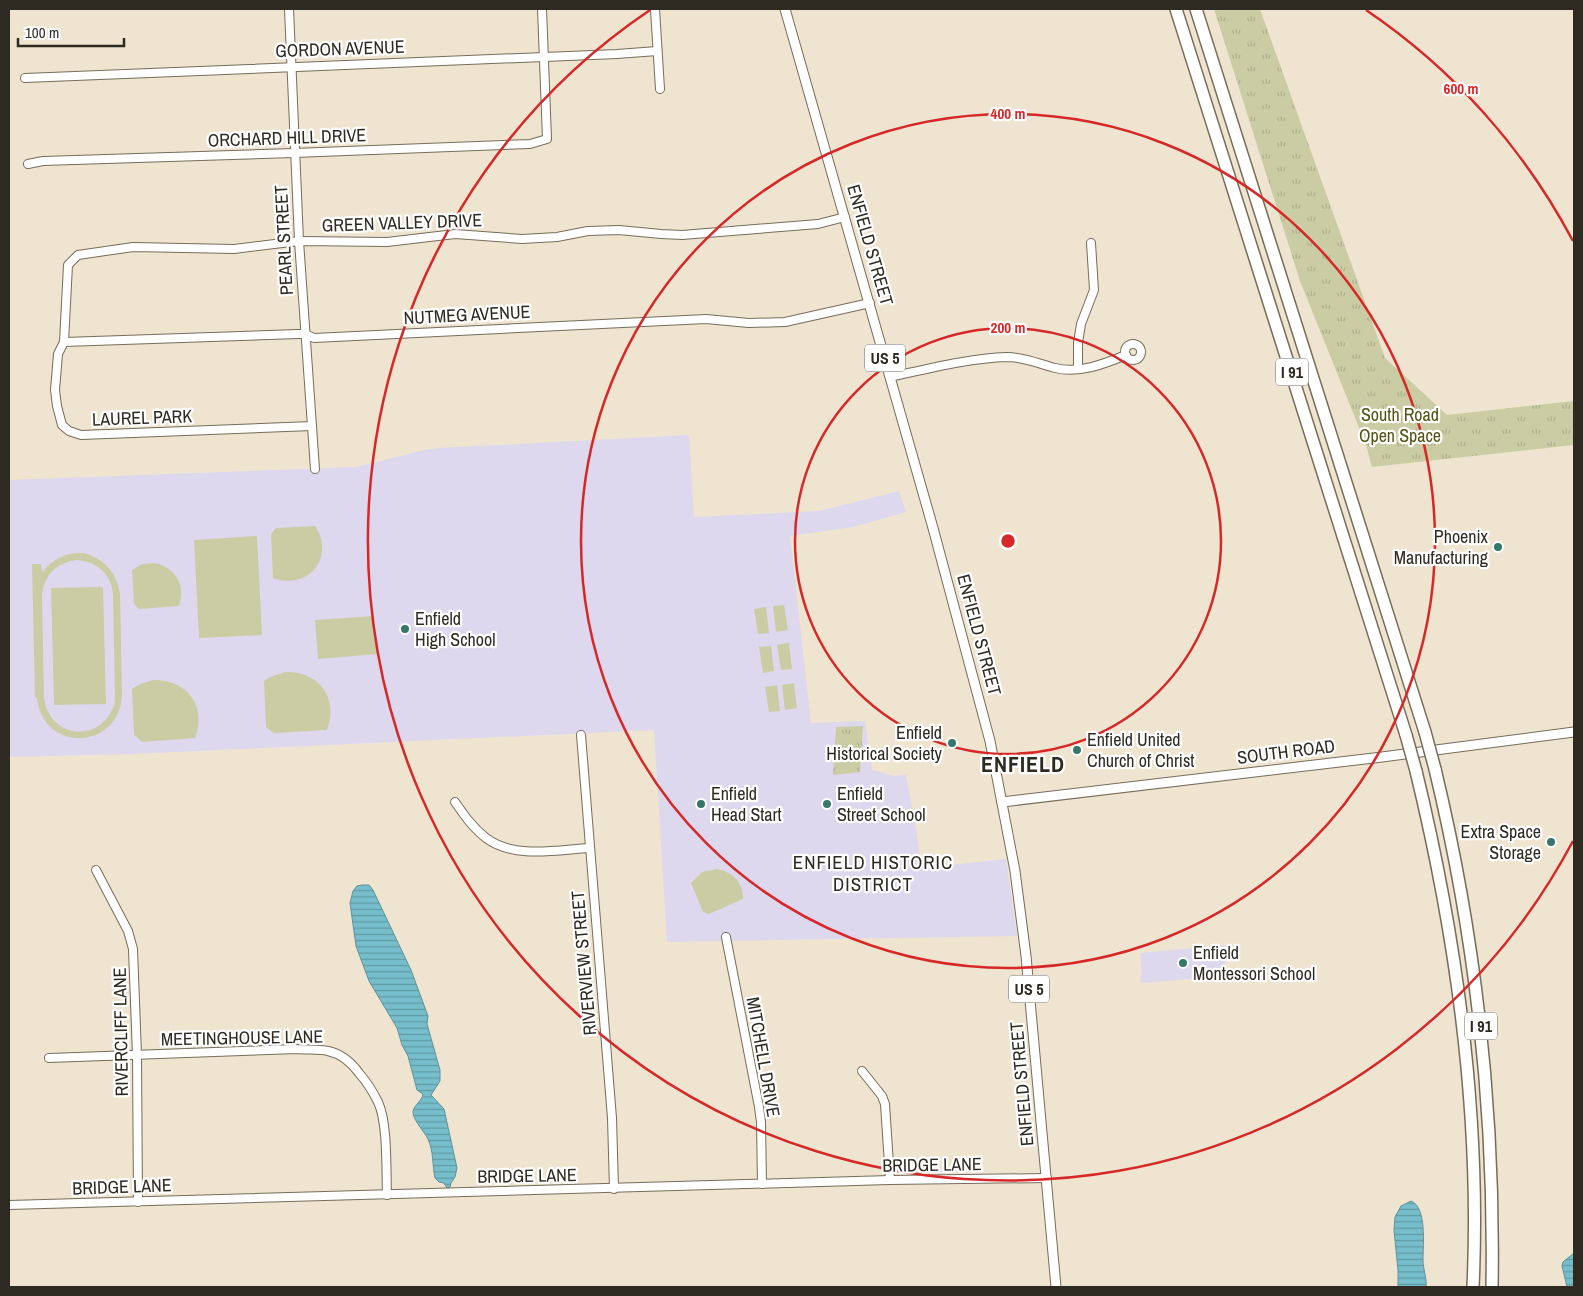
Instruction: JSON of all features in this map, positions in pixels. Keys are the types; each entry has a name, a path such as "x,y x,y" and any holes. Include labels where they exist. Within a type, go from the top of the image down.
{"highway":[{"name":"I 91","path":"1176,9 1406,735 1416,772 1446,911 1462,1020 1469,1095 1472,1161 1473,1287"},
{"name":"I 91","path":"1196,9 1425,732 1435,769 1462,895 1483,1038 1491,1164 1492,1287"}],"main road":[{"name":"ENFIELD STREET","path":"785,9 870,303 980,702 1002,802 1015,871 1026,956 1056,1287"},
{"name":"SOUTH ROAD","path":"1002,802 1574,732"}],"street":[{"name":"PEARL STREET","path":"289,9 294,154 315,469"},
{"path":"542,9 543,56"},
{"path":"655,9 660,89"},
{"name":"GORDON AVENUE","path":"25,78 657,51"},
{"name":"ORCHARD HILL DRIVE","path":"28,164 43,160 294,154 530,144 547,139 543,56"},
{"name":"GREEN VALLEY DRIVE","path":"78,255 133,247 234,249 299,241 387,242 455,234 522,239 588,231 619,230 682,235 818,224 845,218"},
{"path":"1078,369 1078,343 1081,324 1094,290 1091,243"},
{"name":"LAUREL PARK","path":"78,255 68,265 64,342 58,354 56,373 56,406 62,424 69,431 81,435 312,426"},
{"name":"NUTMEG AVENUE","path":"64,342 305,334 314,338 706,319 749,323 785,322 870,303"},
{"path":"890,377 931,368 1008,357 1030,359 1057,368 1078,369 1107,363 1126,355"},
{"name":"RIVERVIEW STREET","path":"581,735 612,1124 614,1189"},
{"path":"455,802 481,833 501,847 516,851 589,848"},
{"name":"RIVERCLIFF LANE","path":"96,870 128,931 133,948 137,1055 138,1202"},
{"name":"MITCHELL DRIVE","path":"726,936 759,1107 762,1184"},
{"name":"MEETINGHOUSE LANE","path":"49,1058 328,1050 346,1058 355,1067 370,1088 381,1111 384,1120 387,1195"},
{"path":"862,1071 882,1096 885,1104 890,1180"},
{"name":"BRIDGE LANE","path":"9,1205 890,1180 1047,1178"}],"shaded area":[{"name":"Enfield High School","path":"689,435 694,517 819,511 899,491 906,512 853,527 790,536 811,723 865,721 872,770 893,776 906,775 917,833 921,868 1006,859 1017,936 667,942 654,730 132,754 9,757 9,480 356,467 439,448"},
{"name":"Enfield Montessori School","path":"1224,945 1227,979 1202,980 1202,978 1141,983 1140,953"}],"green space":[{"name":"South Road Open Space","path":"1214,9 1260,9 1385,358 1447,415 1574,401 1574,445 1372,467 1366,445 1300,281"},
{"path":"315,526 321,538 322,549 320,560 315,568 297,580 286,581 273,578 271,534 276,528"},
{"path":"257,536 262,635 199,638 194,540"},
{"path":"83,553 90,555 108,567 113,573 118,586 120,594 122,695 118,713 108,727 95,735 81,738 66,736 52,729 42,716 37,698 35,697 32,564 41,564 42,572 60,557","holes":["83,561 96,566 106,574 112,587 115,702 109,715 100,725 89,730 78,731 66,729 56,723 48,712 44,698 42,596 45,582 52,571 69,562"]},
{"path":"153,563 167,568 177,578 181,591 179,606 139,609 134,604 132,570 142,564"},
{"path":"103,587 106,704 54,705 51,588"},
{"path":"784,605 788,630 776,632 773,606"},
{"path":"766,607 769,633 758,634 754,609"},
{"path":"374,616 377,654 318,659 315,620"},
{"path":"789,643 792,669 781,670 777,645"},
{"path":"771,646 774,671 763,673 759,647"},
{"path":"285,672 308,676 323,689 328,697 330,707 327,730 274,733 266,727 264,681"},
{"path":"153,680 176,684 191,697 196,705 198,715 195,738 142,742 134,735 132,689"},
{"path":"794,683 797,708 785,710 782,685"},
{"path":"777,685 780,711 769,712 765,687"},
{"path":"863,726 860,772 833,775 836,727"},
{"path":"717,869 723,870 736,879 743,893 743,899 709,914 703,912 691,883 702,872"}],"water":[{"path":"369,885 373,890 411,970 428,1016 427,1024 440,1070 440,1081 431,1095 444,1109 457,1168 450,1187 447,1188 444,1183 439,1182 435,1178 430,1144 413,1114 423,1094 417,1090 408,1056 402,1045 397,1028 369,981 356,946 350,903 353,891 357,886"},
{"path":"1411,1201 1420,1211 1422,1218 1423,1263 1426,1287 1398,1287 1394,1230 1395,1217 1401,1206"},
{"path":"1574,1253 1574,1287 1567,1287 1562,1266 1563,1262"}],"place":[{"name":"Phoenix Manufacturing","path":"1498,547"},
{"name":"Enfield High School","path":"405,629"},
{"name":"Enfield Historical Society","path":"952,743"},
{"name":"Enfield United Church of Christ","path":"1077,750"},
{"name":"Enfield Head Start","path":"701,804"},
{"name":"Enfield Street School","path":"827,804"},
{"name":"Extra Space Storage","path":"1551,842"},
{"name":"Enfield Montessori School","path":"1183,963"}],"district":[{"name":"ENFIELD","path":"1023,764"},
{"name":"ENFIELD HISTORIC DISTRICT","path":"873,873"}]}
